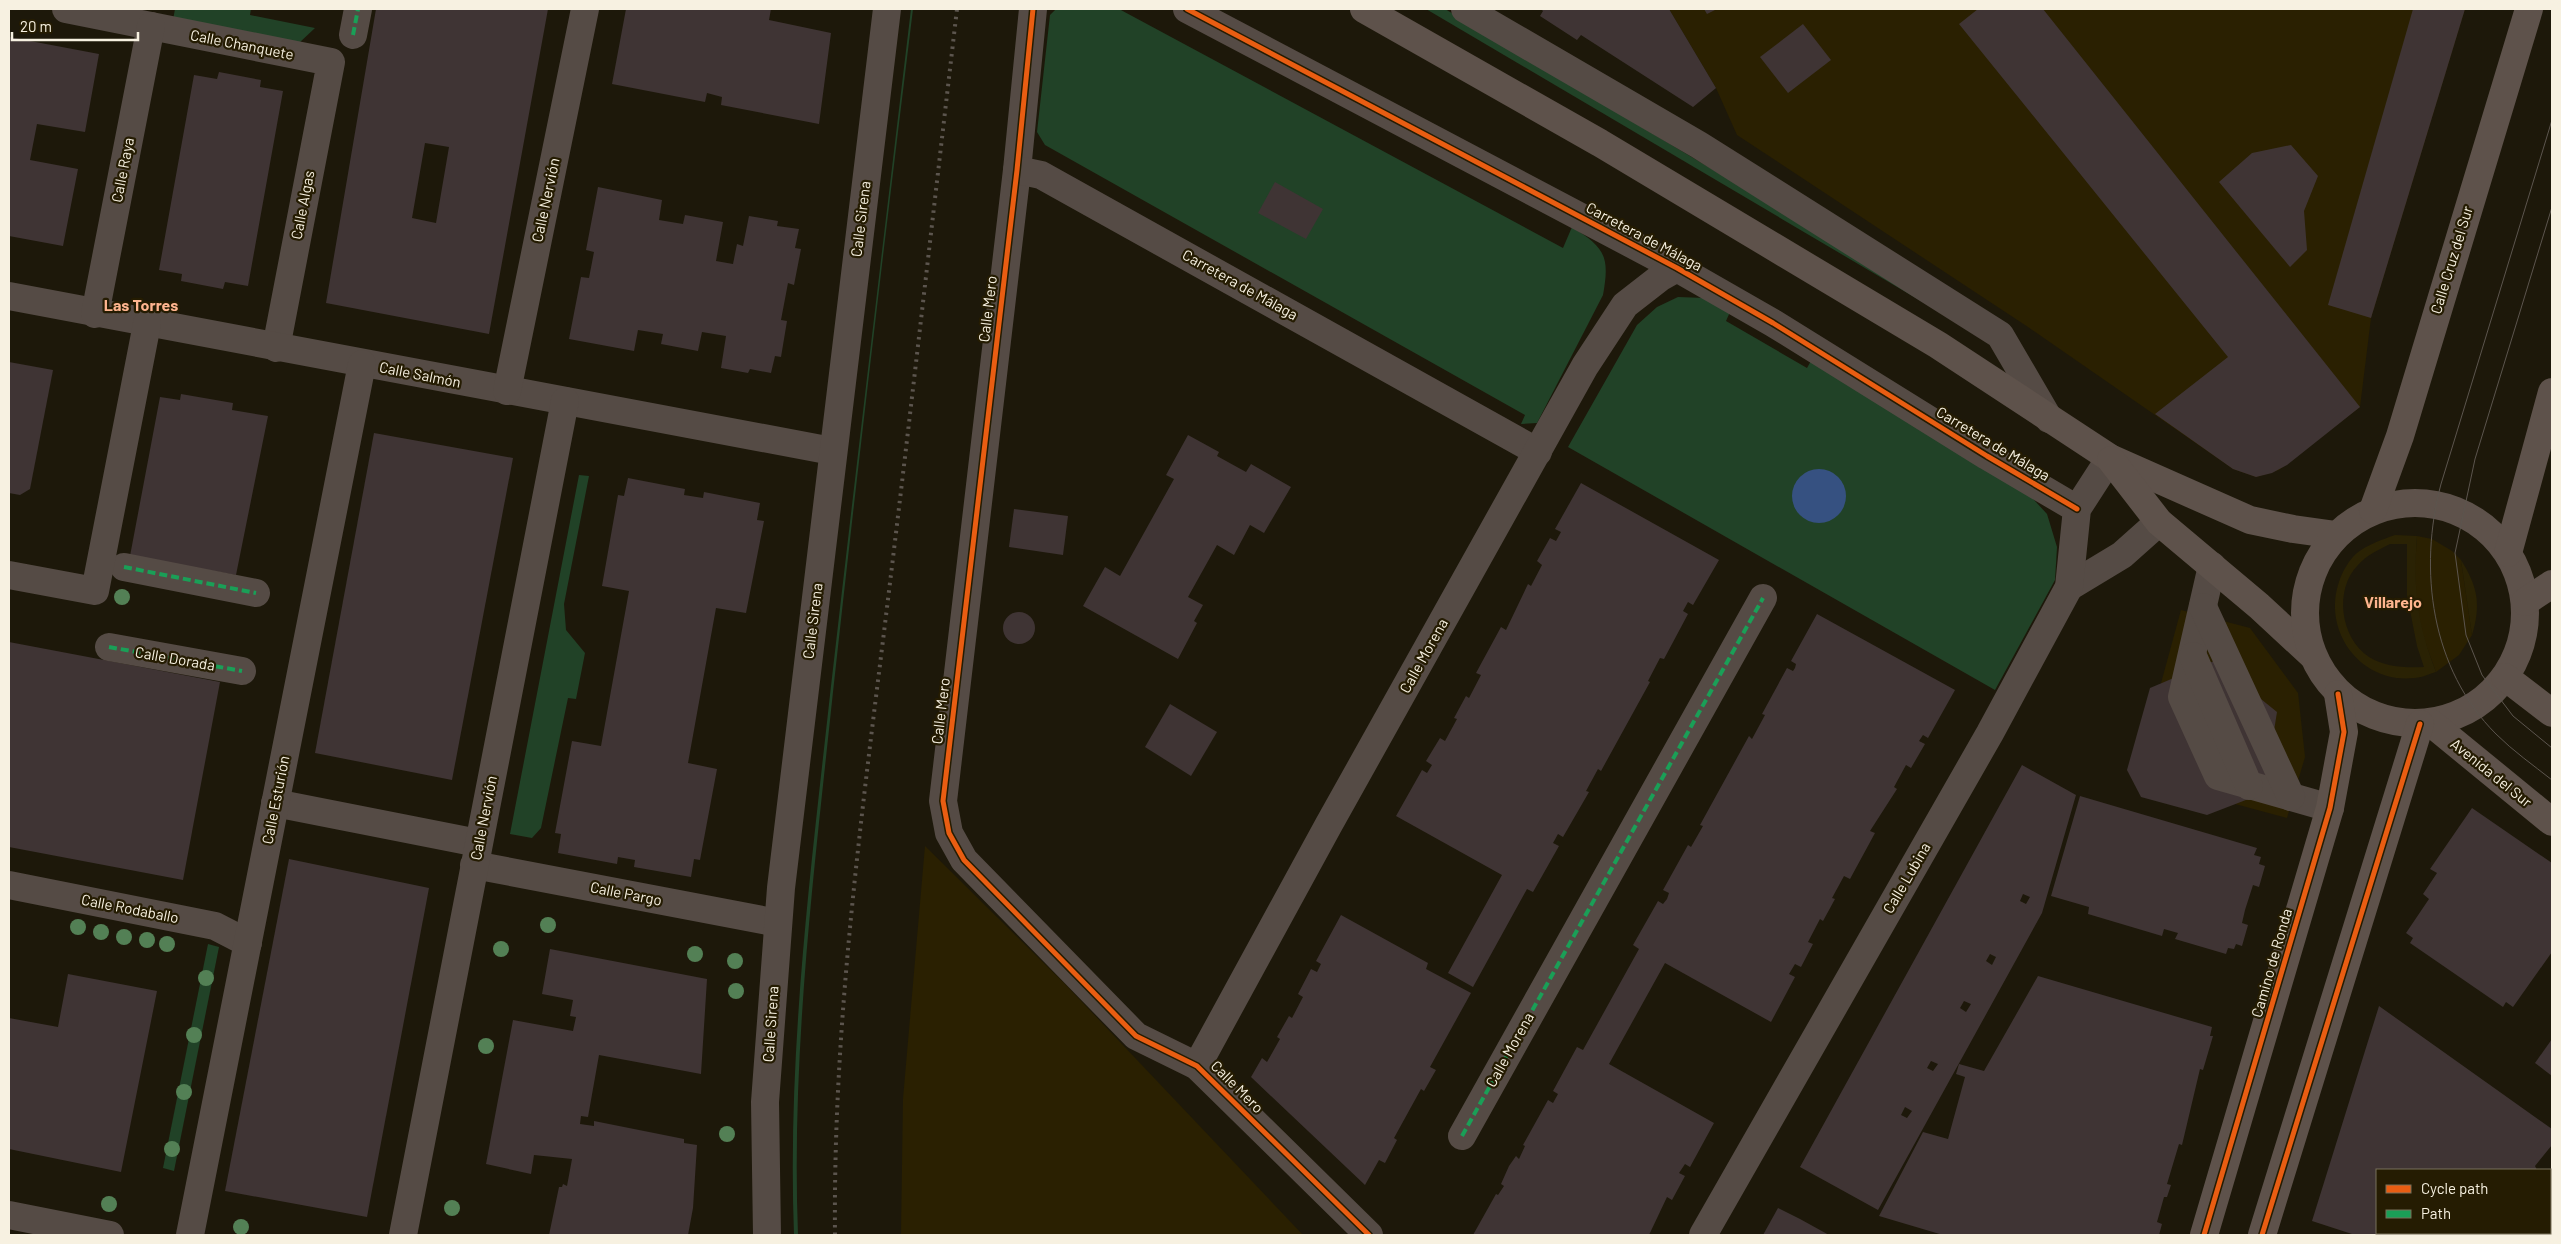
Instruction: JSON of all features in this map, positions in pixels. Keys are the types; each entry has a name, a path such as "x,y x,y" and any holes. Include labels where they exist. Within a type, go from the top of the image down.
{"main road":[{"path":"1364,9 1600,143 1938,345 2110,458 2250,520 2336,535"},
{"name":"Calle Cruz del Sur","path":"2373,510 2400,436 2529,9"},
{"path":"2508,553 2552,392"},
{"path":"2110,458 2159,522 2212,566 2312,655 2338,694 2363,711 2391,721 2426,723 2453,717 2474,707 2494,690 2506,677 2517,656 2525,629 2525,602 2522,585 2508,553 2491,533 2462,514 2442,506 2421,502 2396,504 2373,510 2353,521 2336,535 2316,560 2305,592 2304,624 2312,655"},
{"path":"2525,602 2552,584"},
{"path":"2506,677 2552,713"},
{"name":"Camino de Ronda","path":"2204,1235 2330,808 2344,732 2338,694"},
{"path":"2262,1235 2426,723"},
{"name":"Avenida del Sur","path":"2426,723 2552,822"}],"street":[{"name":"Calle Chanquete","path":"66,9 331,62"},
{"path":"353,35 358,9"},
{"name":"Calle Nervión","path":"507,391 586,9"},
{"name":"Calle Sirena","path":"767,1235 765,1102 778,923 832,451 887,9"},
{"name":"Calle Mero","path":"1033,9 1017,170 943,801 950,832 964,860 1136,1036 1197,1066 1369,1235"},
{"name":"Carretera de Málaga","path":"1187,9 1677,268 1773,323 1987,456 2077,509"},
{"path":"1465,9 1699,145 2000,335 2049,419"},
{"name":"Calle Raya","path":"96,314 151,26"},
{"name":"Calle Algas","path":"276,348 331,62"},
{"name":"Carretera de Málaga","path":"1017,170 1041,175 1538,452"},
{"name":"Calle Morena","path":"1197,1066 1328,826 1585,366 1625,305 1661,277 1677,268"},
{"name":"Calle Salmón","path":"9,296 147,324 832,451"},
{"path":"9,575 95,591 147,324"},
{"name":"Calle Esturión","path":"190,1235 362,364"},
{"name":"Calle Nervión","path":"403,1235 565,401"},
{"path":"2077,509 2110,458"},
{"name":"Calle Lubina","path":"1703,1235 1985,742 2070,587 2077,509"},
{"path":"2070,587 2122,555 2159,522"},
{"path":"2212,566 2193,656 2182,697 2218,776 2330,808"},
{"path":"124,568 256,593"},
{"name":"Calle Morena","path":"1462,1136 1763,598"},
{"path":"2204,607 2292,797"},
{"name":"Calle Dorada","path":"109,647 242,671"},
{"name":"Calle Pargo","path":"275,803 476,854 778,923"},
{"name":"Calle Rodaballo","path":"9,885 215,926 248,942"},
{"path":"9,1215 110,1235"}],"shaded area":[{"path":"1669,9 2465,9 2371,318 2360,407 2279,470 2256,477 2233,469 2028,327 1737,135 1716,88"},
{"path":"2417,536 2432,539 2452,551 2461,560 2472,635 2459,655 2436,672 2425,642 2416,607 2415,566"},
{"path":"2181,610 2250,628 2298,693 2305,757 2287,818 2187,791 2154,709"},
{"path":"925,846 1064,983 1303,1235 901,1235 903,1099"}],"green space":[{"path":"175,9 251,9 250,15 315,28 298,44 173,20"},
{"path":"911,9 913,9 852,521 812,895 801,1031 798,1099 798,1235 794,1235 794,1097 802,960 841,601"},
{"path":"1056,9 1119,9 1563,248 1572,227 1592,241 1598,247 1605,262 1606,271 1603,295 1537,423 1521,424 1525,415 1045,145 1037,132 1050,15"},
{"path":"1426,9 1445,9 1950,312 1948,317"},
{"path":"1678,297 1705,298 1730,312 1726,321 1807,368 1812,359 2024,489 2047,514 2057,547 2055,580 1995,690 1568,447 1637,325 1657,307"},
{"path":"579,475 589,476 564,604 566,630 585,653 576,699 568,698 541,828 532,838 510,834"},
{"path":"208,944 219,947 174,1171 163,1168"}],"sand":[{"path":"2395,535 2417,536 2416,589 2418,605 2424,637 2436,672 2414,678 2395,678 2378,672 2362,663 2350,651 2341,635 2336,619 2335,600 2344,570 2354,556 2362,550 2375,542","holes":["2390,544 2407,544 2407,595 2417,646 2424,667 2395,666 2369,657 2359,649 2352,638 2346,626 2344,613 2343,600 2346,587 2350,575 2361,561"]},
{"path":"2461,560 2471,579 2476,596 2477,605 2472,635"}],"water":[{"path":"1819,469 1829,471 1838,477 1844,486 1846,496 1844,506 1838,515 1829,521 1819,523 1809,521 1800,515 1794,506 1792,496 1794,486 1800,477 1809,471"}],"building":[{"path":"376,9 548,9 489,334 326,303","holes":["425,143 449,147 436,223 412,218"]},
{"path":"626,9 771,9 769,20 831,33 819,124 721,105 722,97 707,93 705,102 612,84"},
{"path":"1541,9 1669,9 1716,88 1693,107 1581,35 1577,40 1540,16 1543,11"},
{"path":"1704,9 1717,9 1707,14"},
{"path":"1978,9 2043,9 2360,407 2287,465 2272,473 2256,477 2233,469 2155,414 2228,357 1959,24"},
{"path":"2413,9 2465,9 2371,318 2328,305"},
{"path":"1803,24 1831,60 1788,93 1760,57"},
{"path":"9,37 99,54 85,132 37,124 30,160 78,169 63,246 9,236"},
{"path":"219,72 261,80 260,87 283,91 248,286 225,282 223,289 181,281 182,274 159,270 194,75 217,79"},
{"path":"2291,145 2318,176 2304,211 2307,250 2290,267 2219,182 2252,153"},
{"path":"1275,182 1323,209 1306,239 1258,213"},
{"path":"598,187 662,200 659,220 683,224 685,215 723,222 716,261 733,264 737,244 743,246 749,216 778,221 777,226 799,229 795,248 801,249 794,285 788,283 781,320 787,321 781,357 775,356 771,373 750,369 748,373 721,368 726,336 702,332 698,351 661,344 663,334 638,330 634,351 569,339 581,277 589,278 594,252 586,250"},
{"path":"9,362 53,370 30,489 20,495 9,493"},
{"path":"181,394 233,403 232,410 268,416 236,575 130,556 160,397 180,400"},
{"path":"374,433 513,458 452,780 315,753"},
{"path":"1188,435 1219,452 1217,456 1246,472 1251,464 1291,487 1264,533 1250,525 1234,555 1217,545 1188,597 1203,605 1194,621 1197,623 1178,659 1083,606 1105,567 1120,576 1174,479 1166,475"},
{"path":"628,478 685,489 684,495 703,498 704,492 760,503 757,520 764,521 746,613 716,608 688,763 717,769 700,860 694,859 691,877 634,867 635,860 618,857 617,864 558,853 561,834 555,833 572,741 601,746 629,591 602,586 618,495 624,496"},
{"path":"1581,483 1719,560 1693,605 1688,602 1683,611 1688,614 1664,659 1660,658 1648,681 1650,682 1601,771 1598,769 1586,791 1589,792 1563,837 1558,834 1553,843 1559,846 1533,892 1527,889 1473,987 1448,973 1502,875 1396,816 1422,770 1427,773 1432,765 1426,761 1440,738 1445,741 1457,719 1454,718 1466,696 1469,698 1481,675 1476,673 1501,627 1506,630 1528,584 1531,586 1542,565 1537,561 1550,538 1556,541 1561,532 1555,529"},
{"path":"1014,509 1068,516 1063,555 1009,547"},
{"path":"1019,612 1025,613 1030,617 1034,622 1034,634 1030,639 1025,643 1019,644 1013,643 1008,639 1004,634 1003,628 1004,622 1008,617 1013,613"},
{"path":"1817,614 1955,690 1928,738 1923,735 1919,741 1925,744 1911,768 1906,765 1894,787 1897,789 1870,831 1875,833 1850,879 1844,876 1832,898 1835,899 1823,921 1820,919 1808,942 1813,944 1801,967 1795,964 1789,974 1795,977 1771,1022 1665,963 1609,1064 1714,1123 1690,1167 1685,1164 1679,1173 1685,1176 1672,1200 1667,1197 1649,1235 1473,1235 1496,1194 1498,1195 1504,1186 1501,1184 1509,1166 1516,1156 1519,1159 1525,1146 1523,1145 1548,1100 1553,1103 1558,1094 1553,1091 1577,1047 1583,1050 1639,949 1633,945 1658,901 1663,904 1667,899 1669,893 1663,890 1688,845 1691,847 1703,826 1700,825 1749,736 1752,739 1765,715 1762,714 1787,668 1793,671 1795,668 1796,664 1791,661"},
{"path":"9,642 220,682 183,880 9,847"},
{"path":"2214,661 2277,712 2264,793 2207,815 2141,797 2127,770 2150,688"},
{"path":"1170,704 1217,732 1191,776 1145,747"},
{"path":"2022,765 2076,795 2042,913 1878,1210 1800,1167","holes":["2023,894 2030,897 2026,904 2020,901","1990,954 1996,957 1992,965 1986,961","1964,1001 1971,1004 1966,1012 1960,1008","1931,1061 1938,1064 1933,1071 1927,1068","1905,1107 1912,1111 1907,1118 1901,1115"]},
{"path":"2080,796 2257,848 2254,855 2261,857 2259,864 2265,866 2259,887 2253,885 2245,910 2242,923 2248,925 2242,946 2236,944 2234,949 2228,948 2226,954 2175,939 2178,933 2164,929 2162,936 2088,914 2089,907 2051,896"},
{"path":"2472,808 2552,863 2552,952 2513,1007 2506,1002 2503,1007 2410,943 2413,938 2406,933 2429,899 2423,894 2437,873 2430,869"},
{"path":"289,859 429,888 367,1217 225,1191"},
{"path":"1341,915 1428,963 1426,969 1471,993 1430,1067 1436,1070 1424,1091 1421,1089 1394,1138 1397,1140 1385,1163 1379,1160 1365,1185 1251,1077 1262,1058 1267,1062 1280,1039 1277,1037 1289,1016 1292,1018 1303,997 1298,994 1311,969 1317,972 1321,964 1316,961"},
{"path":"550,949 707,979 701,1074 599,1055 588,1117 581,1116 580,1124 594,1126 594,1121 684,1139 684,1143 697,1145 693,1208 688,1235 549,1235 559,1187 562,1187 563,1184 567,1186 572,1159 534,1155 531,1174 486,1164 513,1020 573,1031 576,1017 570,1016 573,1000 542,994"},
{"path":"68,974 157,991 121,1172 9,1149 9,1018 58,1027"},
{"path":"2038,976 2212,1027 2210,1036 2213,1036 2203,1070 2200,1069 2182,1145 2179,1144 2167,1184 2171,1185 2167,1197 2164,1197 2157,1222 2162,1224 2159,1235 1943,1235 1879,1216 1923,1132 1948,1139 1965,1077 1956,1074 1959,1064 1984,1071"},
{"path":"2379,1006 2552,1129 2552,1145 2535,1166 2536,1169 2376,1169 2376,1234 2403,1235 2355,1235 2312,1221"},
{"path":"2552,1039 2552,1076 2535,1063"},
{"path":"1778,1208 1800,1219 1829,1235 1763,1235"}],"tram line":[{"path":"2552,120 2441,484 2434,517 2431,550 2431,584 2436,617 2444,649 2457,680 2474,708 2496,734 2552,780"},
{"path":"2552,207 2475,459 2455,553 2466,635 2482,675 2513,716 2552,748"}],"railway":[{"path":"835,1235 838,1082 850,929 866,776 957,9"}],"marked path":[{"path":"353,35 358,9"},
{"path":"124,567 256,593"},
{"path":"1462,1136 1763,598"},
{"path":"109,647 242,671"}],"cycle path":[{"path":"1033,9 1017,170 943,801 949,833 964,860 1136,1036 1197,1066 1369,1235"},
{"path":"1187,9 1677,268 1773,323 1987,456 2077,509"},
{"path":"2204,1235 2330,808 2344,732 2338,694"},
{"path":"2262,1235 2420,724"}],"district":[{"name":"Las Torres","path":"141,305"},
{"name":"Villarejo","path":"2393,602"}]}
